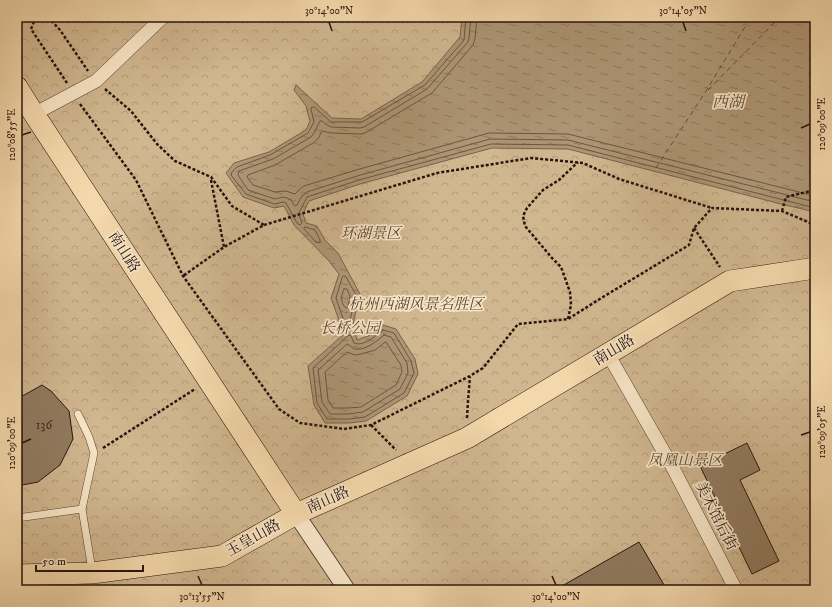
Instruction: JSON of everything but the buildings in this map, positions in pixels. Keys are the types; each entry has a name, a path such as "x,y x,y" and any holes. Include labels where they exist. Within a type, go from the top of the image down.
{"main road":[{"name":"南山路","path":"17,87 296,514 467,438 730,281 815,268"},
{"name":"玉皇山路","path":"17,575 92,573 222,556 296,514"}],"street":[{"path":"34,114 96,81 163,17"},
{"name":"美术馆后街","path":"608,354 673,468 736,590"},
{"path":"296,514 347,590"}],"lane":[{"path":"78,414 89,437 94,453 82,509 92,573"},
{"path":"17,518 82,509"}],"path":[{"path":"36,17 31,29 86,113 136,180 183,276 279,409 300,423 344,429 371,425 470,376 483,368 518,324 568,319 689,245 694,228 712,208"},
{"path":"48,17 60,30 96,81 131,112 157,144 175,161 211,177 232,206 264,225"},
{"path":"183,276 224,247 264,225 437,173 531,158 583,163 619,179 712,208 782,211 815,225"},
{"path":"568,319 571,305 570,292 561,267 525,226 523,216 527,208 543,190 559,180 578,162"},
{"path":"211,177 224,247"},
{"path":"782,211 786,197 815,190"},
{"path":"694,228 730,281"},
{"path":"467,438 470,376"},
{"path":"94,453 209,381"},
{"path":"371,425 410,464"}],"green space":[{"name":"杭州西湖风景名胜区","path":"17,17 815,17 815,590 17,590"}],"water":[{"name":"西湖","path":"462,17 815,17 815,212 568,149 492,148 360,184 309,201 303,214 306,223 317,226 325,240 338,253 360,294 353,324 357,340 368,336 383,325 396,329 415,359 418,374 407,396 366,421 325,423 314,405 308,366 344,334 331,298 339,274 329,261 294,225 284,206 274,208 243,197 226,173 234,163 269,152 306,130 310,121 306,106 294,90 296,85 332,118 361,119 422,82 460,37"}],"ferry route":[{"path":"656,168 706,91 751,17"},
{"path":"708,90 780,17"}],"park label":[{"name":"环湖景区","path":"371,233"},
{"name":"长桥公园","path":"350,328"},
{"name":"凤凰山景区","path":"685,460"}]}
